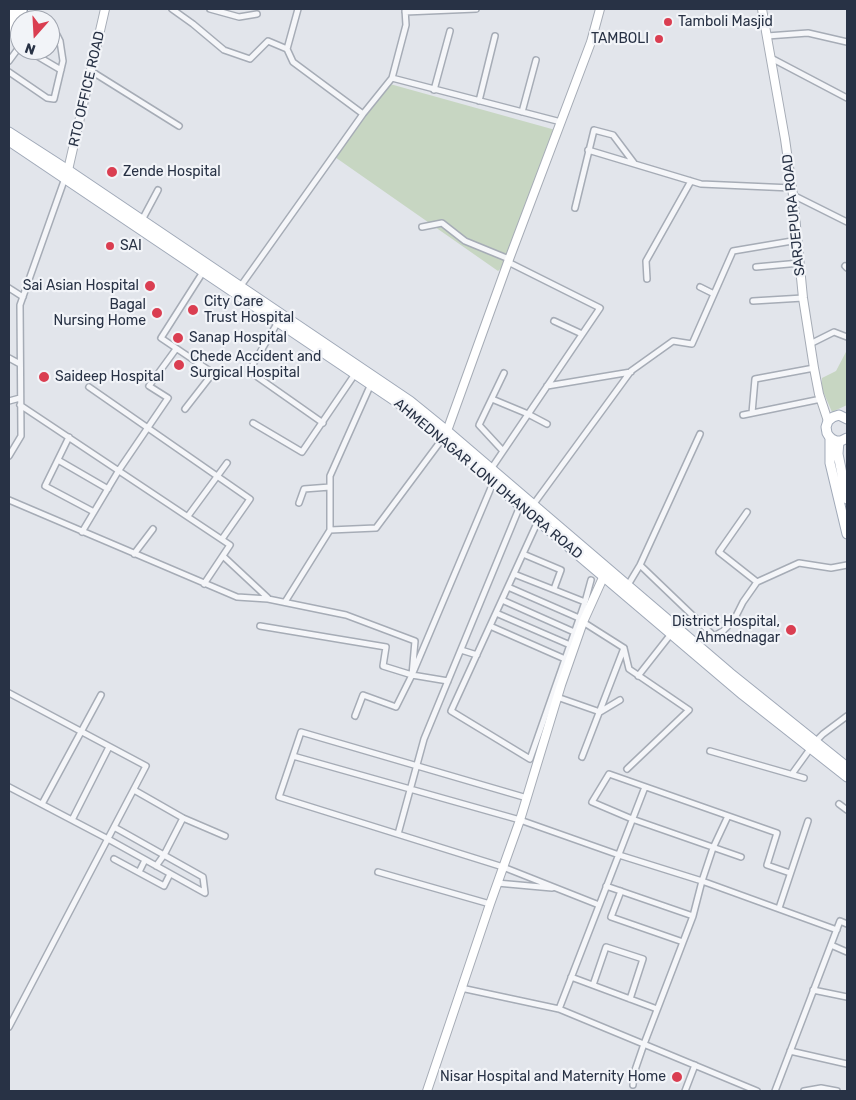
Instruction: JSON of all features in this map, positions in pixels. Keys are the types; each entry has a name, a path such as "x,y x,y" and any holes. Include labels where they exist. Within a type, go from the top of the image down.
{"main road":[{"name":"AHMEDNAGAR LONI DHANORA ROAD","path":"9,132 203,272 445,434 491,469 533,505 671,634 812,746 847,767"},
{"name":"AHMEDNAGAR LONI DHANORA ROAD","path":"9,141 142,221 410,401 493,483 606,572 628,585 847,777"},
{"path":"839,439 827,433 828,421 839,415 847,419"},
{"path":"839,439 838,454 847,499"},
{"path":"839,439 830,463 847,534"}],"street":[{"name":"RTO OFFICE ROAD","path":"66,174 105,9"},
{"path":"172,9 224,50 250,59 268,42 287,49"},
{"path":"210,9 239,17 256,14"},
{"path":"298,9 287,49 293,62 363,114"},
{"path":"240,287 363,114 392,78 406,25 405,10 476,9"},
{"path":"330,530 376,528 445,434 591,42 600,9"},
{"name":"SARJEPURA ROAD","path":"762,9 793,192 803,298 810,344 821,399 828,421"},
{"path":"434,90 450,31"},
{"path":"767,36 808,33 847,42"},
{"path":"480,101 495,36"},
{"path":"9,72 47,98 54,99 63,61 60,42"},
{"path":"771,58 847,98"},
{"path":"44,60 61,70"},
{"path":"522,112 536,60"},
{"path":"91,71 179,126"},
{"path":"392,78 561,122"},
{"path":"575,208 594,130 613,135 634,164"},
{"path":"588,150 701,184 793,192 847,222"},
{"path":"9,456 20,436 20,305 66,174"},
{"path":"647,279 646,262 691,181"},
{"path":"142,221 158,190"},
{"path":"422,227 442,223 465,241 509,260 600,308 491,469"},
{"path":"533,505 631,372 673,341 692,344 733,251 798,240"},
{"path":"756,267 800,263"},
{"path":"185,409 213,373 161,338 203,272"},
{"path":"700,287 714,294"},
{"path":"9,288 23,297"},
{"path":"753,301 803,298"},
{"path":"554,321 582,334"},
{"path":"278,322 249,371 323,423"},
{"path":"810,344 834,332 847,337"},
{"path":"82,532 119,470 149,429 168,398 148,386 176,349"},
{"path":"9,358 20,364"},
{"path":"752,413 755,378 814,368"},
{"path":"547,386 631,372"},
{"path":"503,451 479,425 504,373"},
{"path":"253,423 302,452 355,374"},
{"path":"285,602 330,530 330,476 371,384"},
{"path":"90,387 250,499 222,539"},
{"path":"9,401 20,398"},
{"path":"492,399 547,424"},
{"path":"743,415 821,399"},
{"path":"20,405 230,545 204,584"},
{"path":"628,585 640,565 700,434"},
{"path":"70,437 45,486 94,512"},
{"path":"58,460 108,489"},
{"path":"188,516 227,463"},
{"path":"355,716 363,695 396,707 412,676 493,483"},
{"path":"299,504 304,489 330,487"},
{"path":"9,500 237,597 268,599 346,615 415,641 412,676"},
{"path":"398,834 412,789 424,738 520,506"},
{"path":"748,512 719,552 757,582"},
{"path":"538,520 451,711 530,759 574,632 606,572"},
{"path":"134,554 153,529"},
{"path":"523,554 561,570 554,589"},
{"path":"223,556 268,599"},
{"path":"640,565 714,636 723,631 734,620 743,602 757,582 799,563 831,568 847,565"},
{"path":"514,574 585,602"},
{"path":"427,1091 520,820 581,620 591,580"},
{"path":"508,587 581,620 624,648 629,670 690,710 627,769"},
{"path":"502,600 574,632"},
{"path":"496,613 570,646"},
{"path":"260,626 386,647 383,666 412,676 448,681"},
{"path":"490,626 565,659"},
{"path":"638,676 671,634"},
{"path":"582,757 624,648"},
{"path":"461,650 477,655"},
{"path":"9,693 146,766 9,1027"},
{"path":"42,804 101,695"},
{"path":"557,697 600,712"},
{"path":"600,712 620,700"},
{"path":"792,774 823,734 847,716"},
{"path":"527,798 301,732 279,797 503,867 599,905"},
{"path":"72,820 109,747"},
{"path":"710,751 804,778"},
{"path":"293,756 520,820 619,855 702,881 837,930"},
{"path":"741,857 632,819 592,802 609,774 777,833 767,865 790,873"},
{"path":"9,787 205,893 203,877 114,827"},
{"path":"559,1009 645,787"},
{"path":"134,790 184,818 225,836"},
{"path":"839,804 847,810"},
{"path":"632,1085 644,1044 693,916 713,848 728,816"},
{"path":"156,866 184,818"},
{"path":"779,908 808,821"},
{"path":"114,859 164,886 170,874"},
{"path":"138,872 145,860"},
{"path":"378,872 490,904"},
{"path":"497,883 560,889"},
{"path":"606,886 693,916"},
{"path":"621,891 611,917 683,942"},
{"path":"775,1091 840,921 847,924"},
{"path":"831,945 847,952"},
{"path":"593,985 606,946 643,959 630,999"},
{"path":"572,977 657,1009"},
{"path":"461,988 559,1009 757,1091"},
{"path":"813,990 847,997"},
{"path":"790,1050 847,1064"},
{"path":"685,1091 694,1065"},
{"path":"804,1091 821,1088 837,1091"}],"green space":[{"path":"390,84 559,131 508,262 498,271 332,155"},
{"path":"847,350 847,405 832,412 822,389 822,378 836,371"}],"place":[{"name":"Tamboli Masjid","path":"668,22"},
{"name":"TAMBOLI","path":"659,39"},
{"name":"Zende Hospital","path":"112,172"},
{"name":"SAI","path":"110,246"},
{"name":"Sai Asian Hospital","path":"150,286"},
{"name":"City Care Trust Hospital","path":"193,310"},
{"name":"Bagal Nursing Home","path":"157,313"},
{"name":"Sanap Hospital","path":"178,338"},
{"name":"Chede Accident and Surgical Hospital","path":"179,365"},
{"name":"Saideep Hospital","path":"44,377"},
{"name":"District Hospital, Ahmednagar","path":"791,630"},
{"name":"Nisar Hospital and Maternity Home","path":"677,1077"}]}
